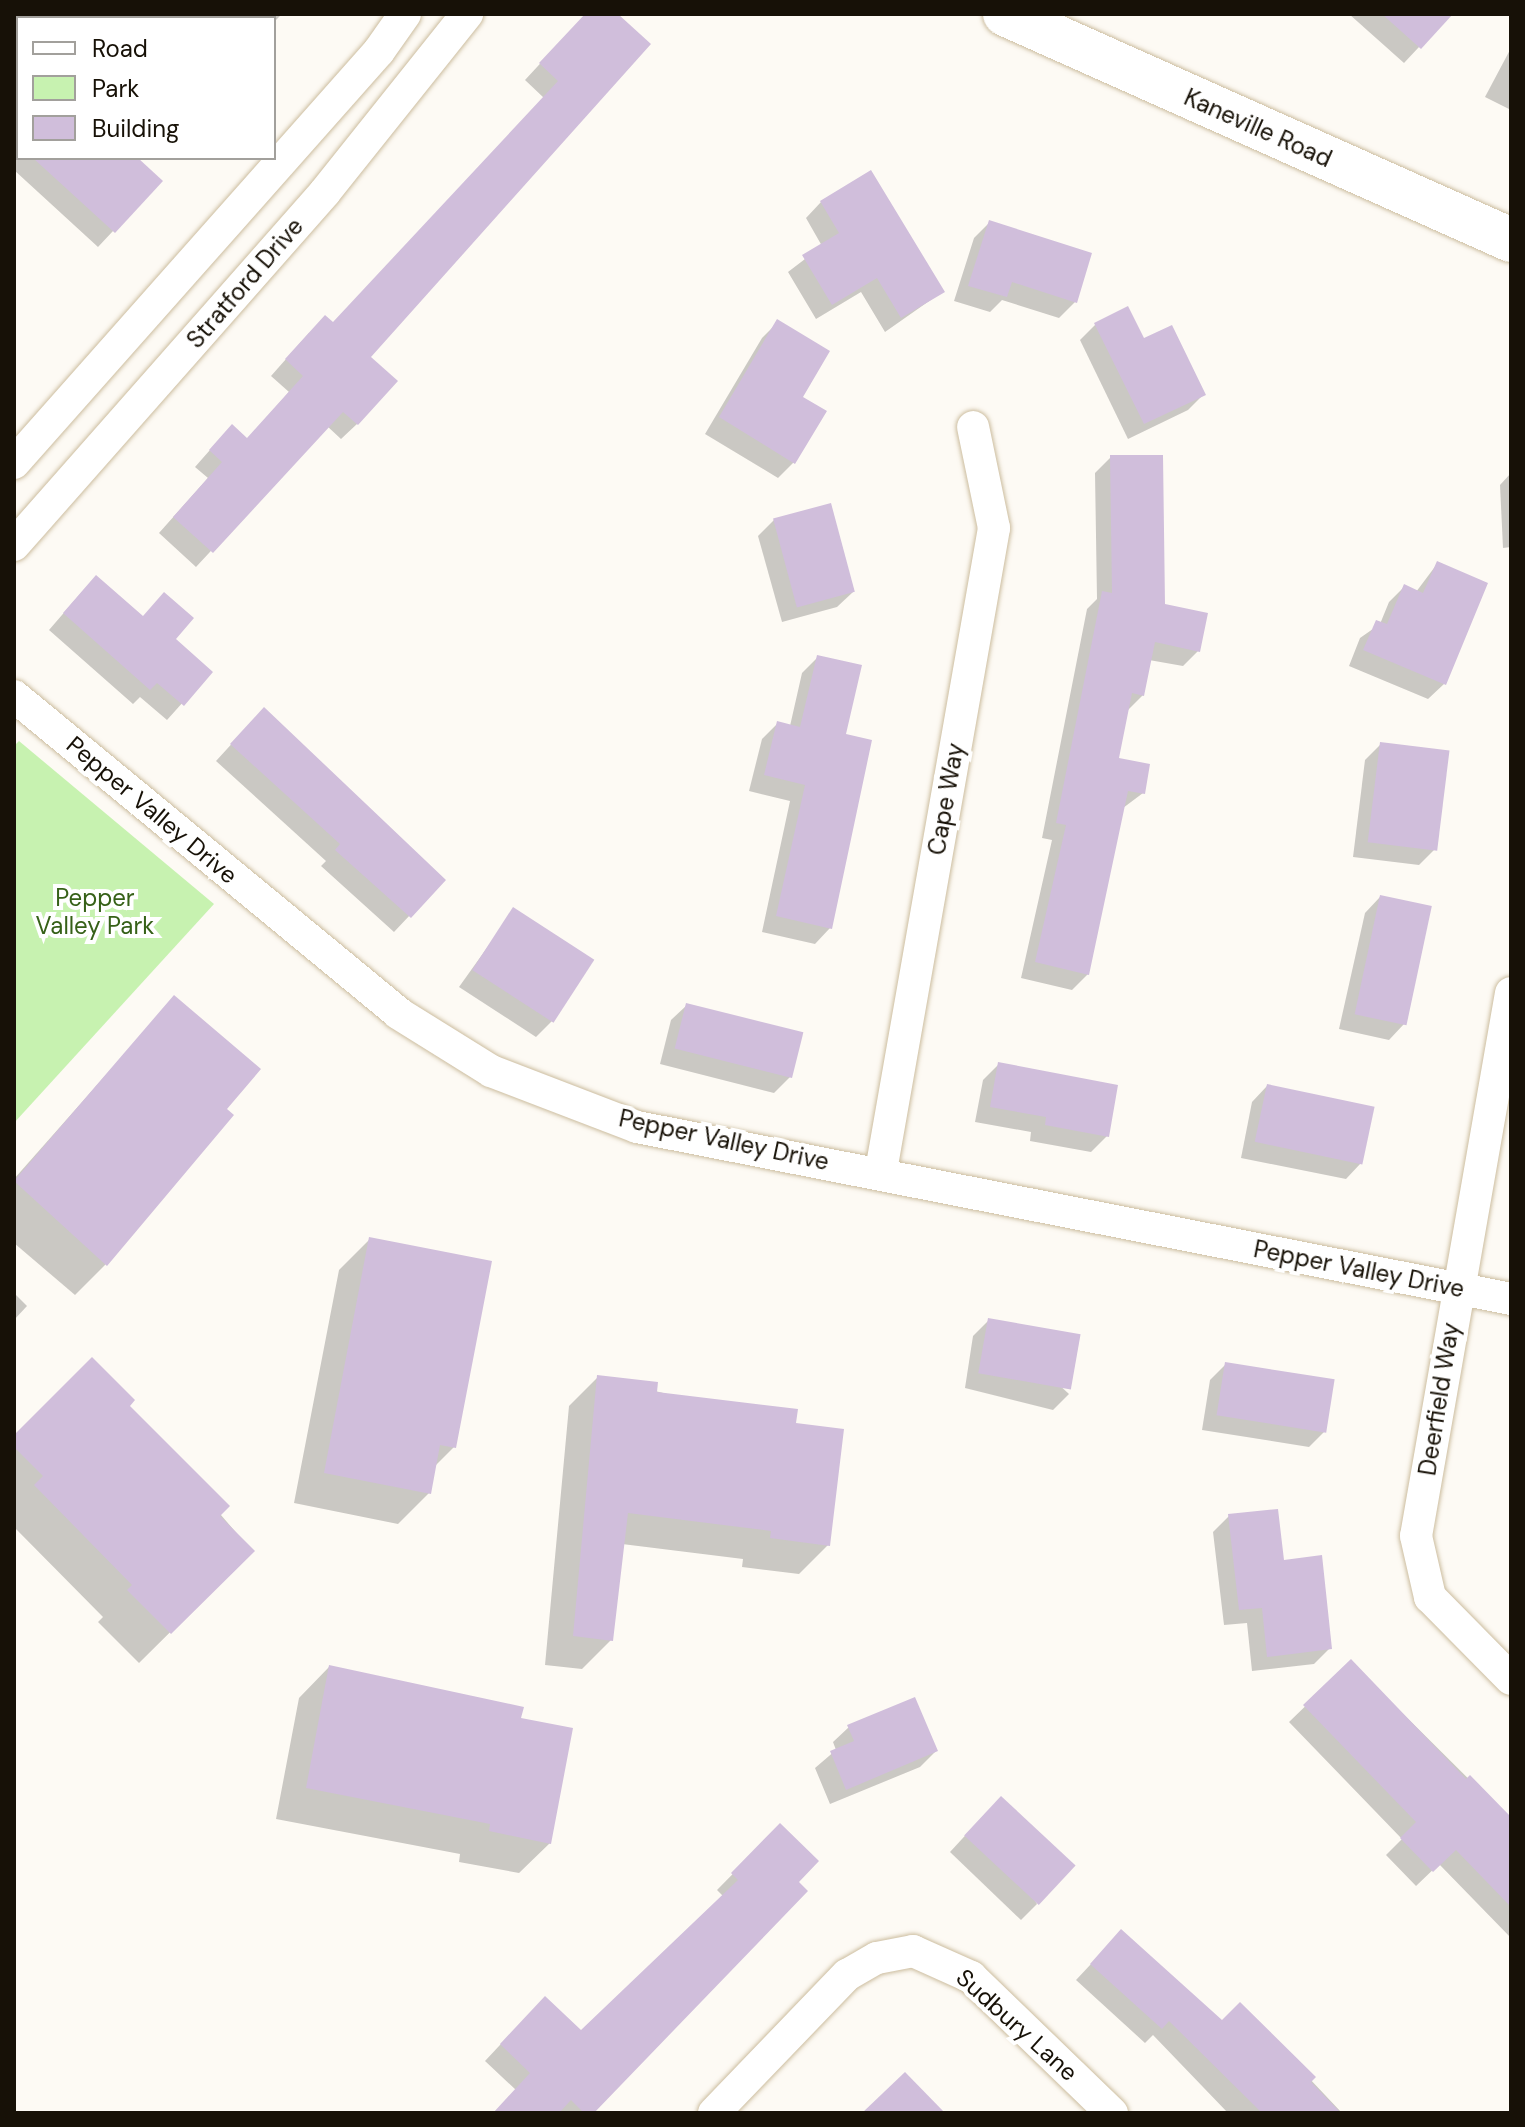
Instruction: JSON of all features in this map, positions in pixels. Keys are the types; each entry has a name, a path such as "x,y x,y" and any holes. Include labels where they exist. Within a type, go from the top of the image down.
{"main road":[{"name":"Kaneville Road","path":"1005,14 1511,240"}],"street":[{"path":"325,192 280,152 379,51 405,14"},
{"name":"Stratford Drive","path":"14,545 325,192 467,14"},
{"path":"14,463 273,160"},
{"name":"Cape Way","path":"881,1171 994,528 973,427"},
{"name":"Pepper Valley Drive","path":"14,696 398,1013 491,1071 637,1127 881,1171 1511,1299"},
{"name":"Deerfield Way","path":"1511,993 1416,1536 1421,1573 1444,1615 1511,1679"},
{"name":"Sudbury Lane","path":"714,2113 847,1975 877,1958 913,1951 971,1977 1112,2113"}],"green space":[{"name":"Pepper Valley Park","path":"19,741 214,904 14,1123 14,746"}],"building":[{"path":"585,14 618,14 651,44 371,357 398,381 358,425 343,412 213,553 173,517 222,462 209,450 232,424 247,438 303,376 285,359 325,315 333,322 558,81 539,63"},
{"path":"1382,14 1453,14 1421,49"},
{"path":"35,160 140,160 163,181 115,233"},
{"path":"871,170 945,292 901,318 877,278 832,305 802,255 839,233 820,201"},
{"path":"989,220 1092,253 1077,303 1012,282 1007,297 968,286"},
{"path":"1128,306 1144,338 1172,325 1206,395 1144,424 1094,323"},
{"path":"777,319 830,351 803,397 827,411 795,464 719,417"},
{"path":"1110,455 1163,455 1165,604 1208,613 1200,652 1155,642 1144,696 1132,693 1119,758 1150,764 1145,794 1128,791 1089,975 1035,962 1066,825 1056,823 1102,591 1112,593"},
{"path":"831,503 855,592 797,607 773,519"},
{"path":"1437,561 1488,583 1446,685 1363,650 1376,620 1387,624 1404,584 1423,593"},
{"path":"96,575 143,616 164,592 194,618 176,639 213,672 184,706 157,683 150,690 63,613"},
{"path":"817,655 862,665 846,734 872,740 832,929 776,916 805,785 764,775 777,721 800,727"},
{"path":"264,707 446,880 411,918 335,850 340,844 230,744"},
{"path":"1380,742 1449,751 1437,851 1368,842"},
{"path":"1380,895 1432,906 1406,1025 1355,1014"},
{"path":"513,907 594,960 554,1023 472,970"},
{"path":"174,995 261,1069 227,1109 234,1115 107,1266 14,1181"},
{"path":"686,1003 803,1032 792,1078 675,1049"},
{"path":"998,1062 1118,1085 1109,1137 1045,1125 1046,1117 990,1107"},
{"path":"1267,1084 1375,1107 1362,1165 1255,1142"},
{"path":"369,1237 492,1261 456,1448 440,1445 431,1494 324,1473"},
{"path":"988,1318 1081,1334 1071,1389 978,1373"},
{"path":"92,1357 135,1400 130,1406 230,1506 220,1516 255,1551 171,1634 127,1590 132,1585 34,1485 43,1476 14,1447 14,1435"},
{"path":"1225,1362 1335,1379 1326,1433 1217,1415"},
{"path":"597,1375 658,1382 657,1392 798,1409 796,1423 844,1429 830,1546 770,1538 771,1531 628,1513 613,1641 573,1636"},
{"path":"1278,1509 1284,1560 1322,1555 1332,1649 1267,1657 1262,1608 1239,1610 1228,1514"},
{"path":"1351,1659 1466,1779 1470,1775 1511,1817 1511,1907 1456,1850 1433,1872 1400,1838 1416,1822 1303,1705"},
{"path":"329,1665 524,1707 521,1718 573,1728 551,1844 489,1831 490,1824 306,1788"},
{"path":"915,1697 938,1751 846,1790 830,1751 854,1741 847,1725"},
{"path":"1001,1796 1076,1866 1039,1905 964,1835"},
{"path":"780,1823 819,1861 799,1882 808,1891 594,2113 584,2113 571,2100 559,2113 493,2113 530,2073 500,2044 545,1996 581,2030 738,1880 731,1873"},
{"path":"1121,1929 1222,2020 1240,2002 1316,2077 1311,2082 1341,2113 1262,2113 1169,2021 1162,2029 1090,1964"},
{"path":"905,2072 945,2113 862,2113"}]}
